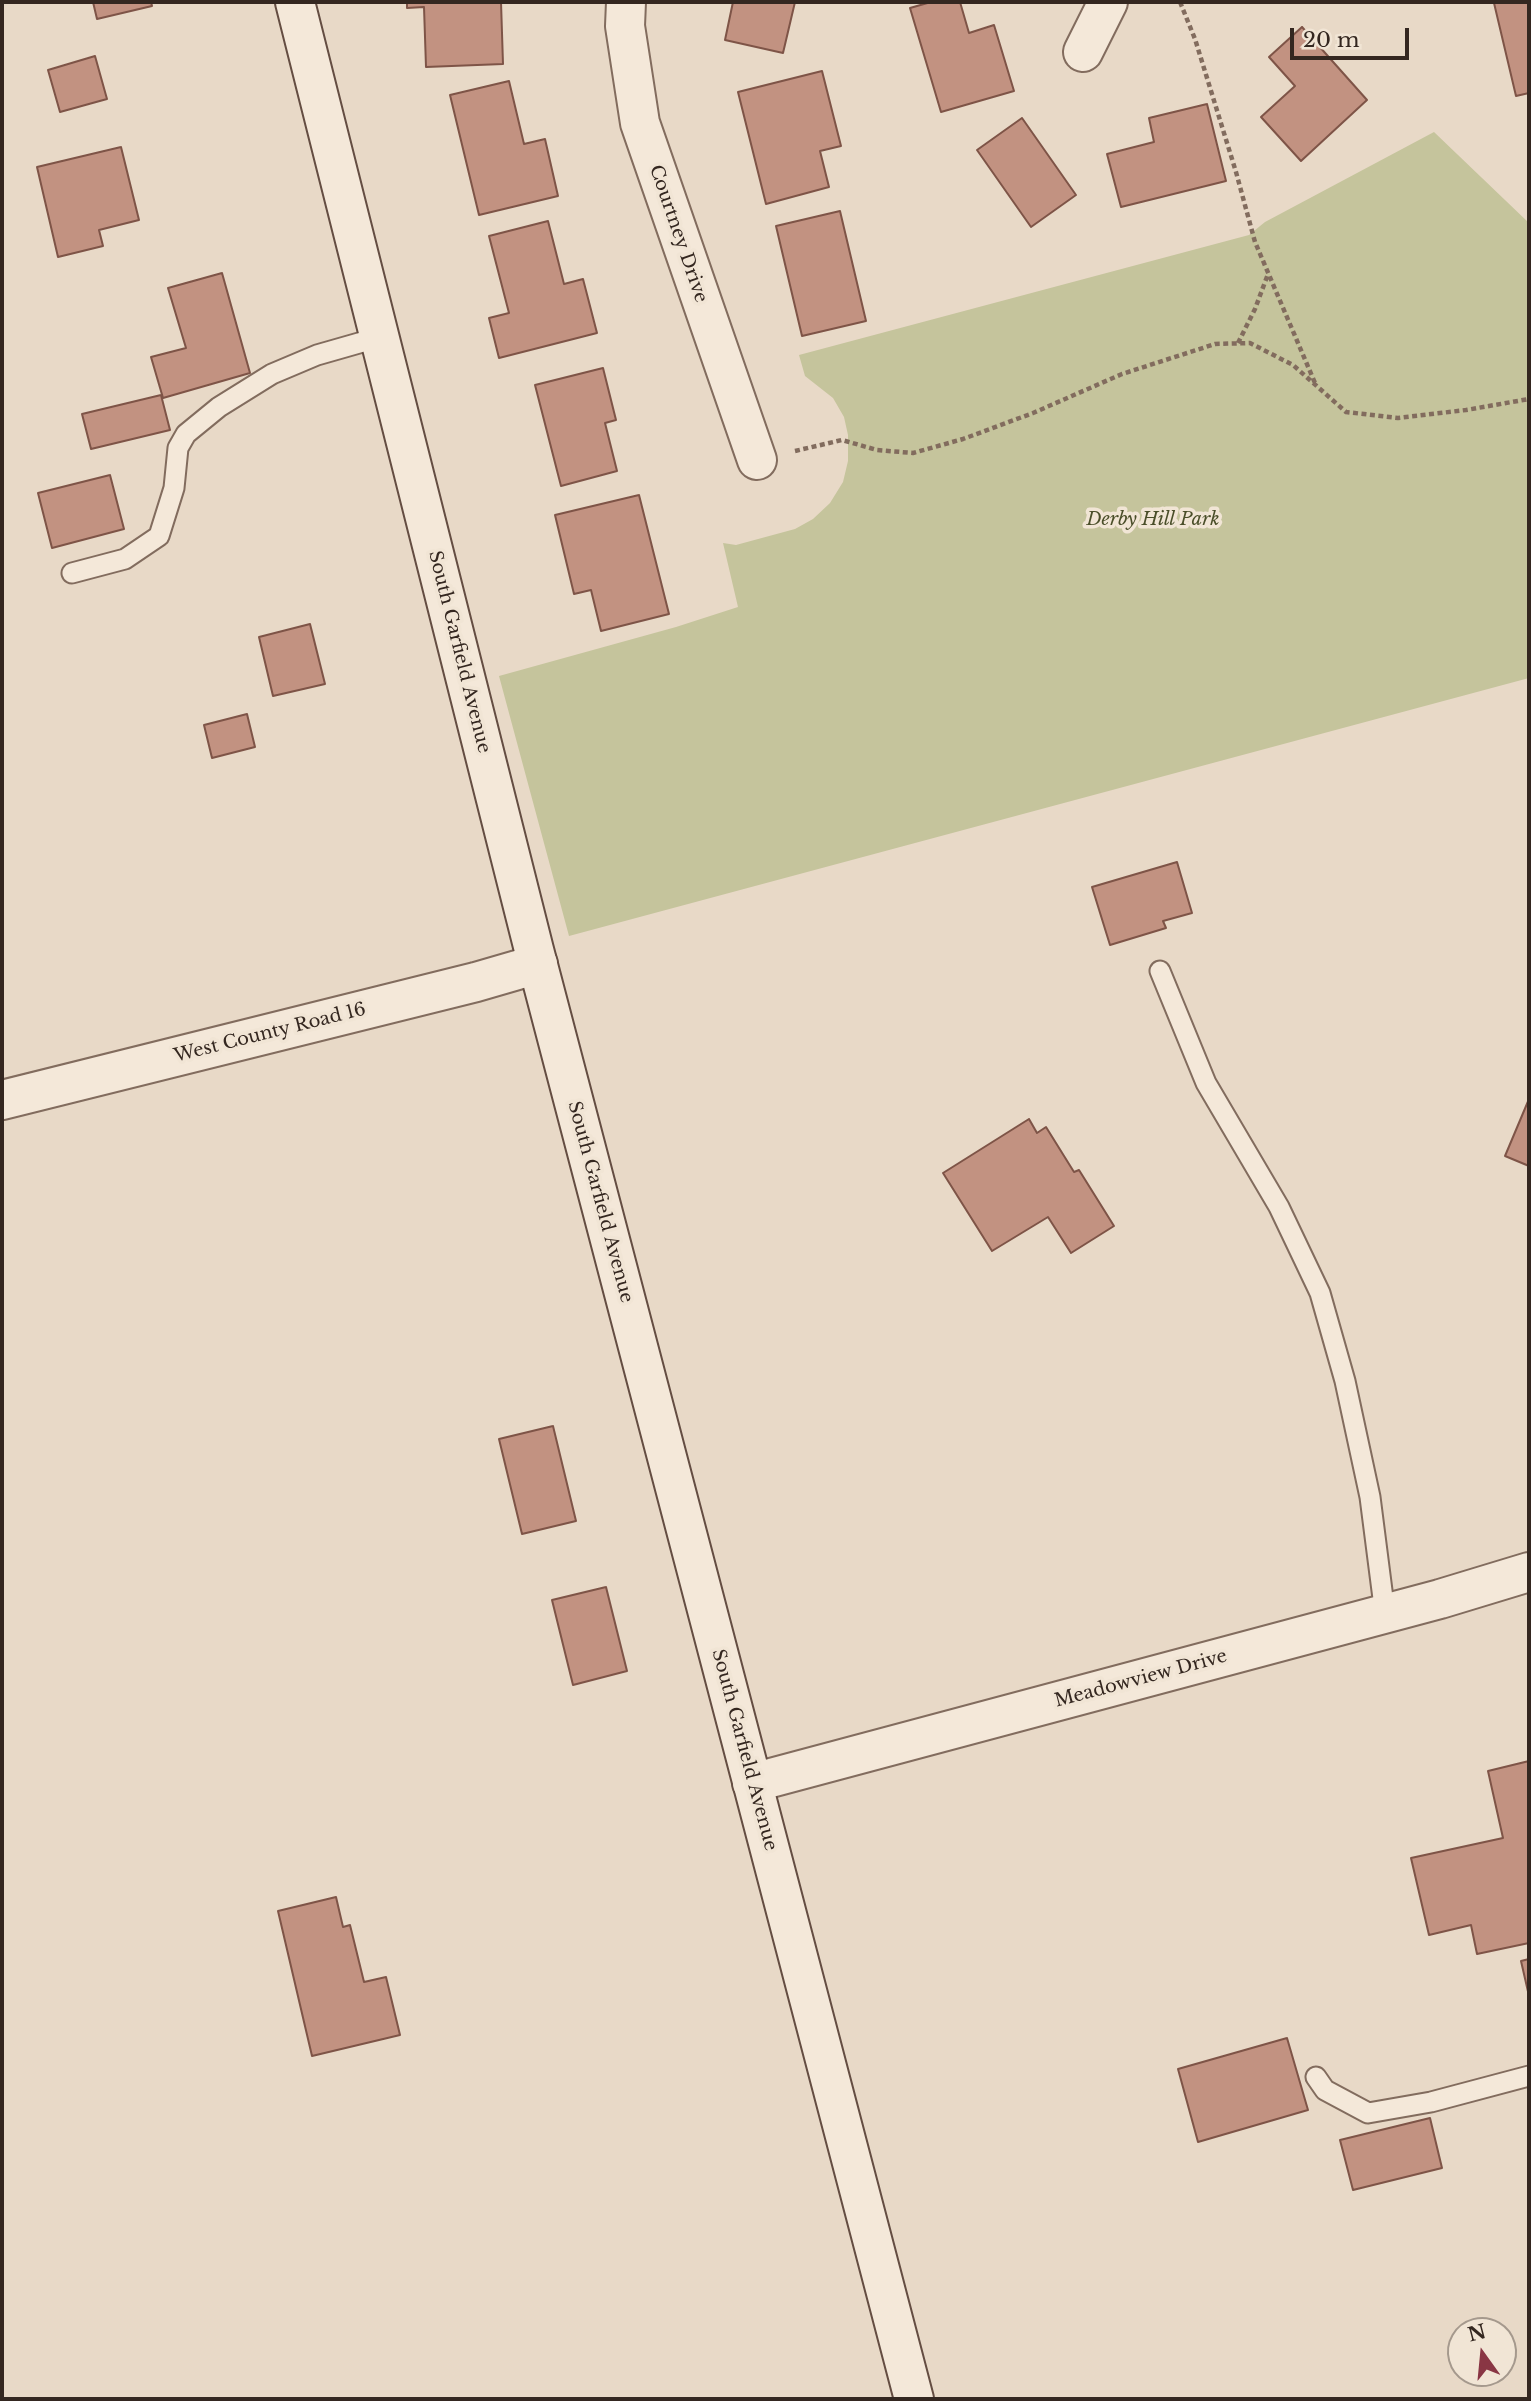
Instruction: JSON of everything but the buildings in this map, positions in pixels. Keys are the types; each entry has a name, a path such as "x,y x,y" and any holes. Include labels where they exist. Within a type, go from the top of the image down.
{"street":[{"name":"South Garfield Avenue","path":"295,2 538,964 914,2399"},
{"name":"Courtney Drive","path":"626,2 625,26 640,123 757,460"},
{"path":"1083,52 1108,2"},
{"name":"West County Road 16","path":"2,1100 476,982 538,964"},
{"name":"Meadowview Drive","path":"752,1783 1385,1614 1529,1572"}],"lane":[{"path":"72,573 125,559 159,536 174,488 178,448 186,435 219,407 272,374 317,355 380,337"},
{"path":"1160,971 1206,1083 1279,1207 1320,1293 1345,1381 1370,1497 1385,1614"},
{"path":"1316,2077 1325,2090 1368,2113 1430,2102 1529,2076"}],"path":[{"path":"1180,2 1195,40 1255,242 1317,387"},
{"path":"1237,344 1255,309 1268,273"},
{"path":"757,460 842,440 877,450 913,453 963,439 1032,414 1122,374 1215,344 1250,343 1293,365 1346,412 1398,418 1466,410 1529,398"}],"green space":[{"name":"Derby Hill Park","path":"1434,132 1529,223 1529,678 569,936 499,676 738,607 723,543 736,545 795,529 813,519 830,503 843,482 848,461 848,435 844,417 833,398 805,376 799,355 1249,235 1265,222"}]}
